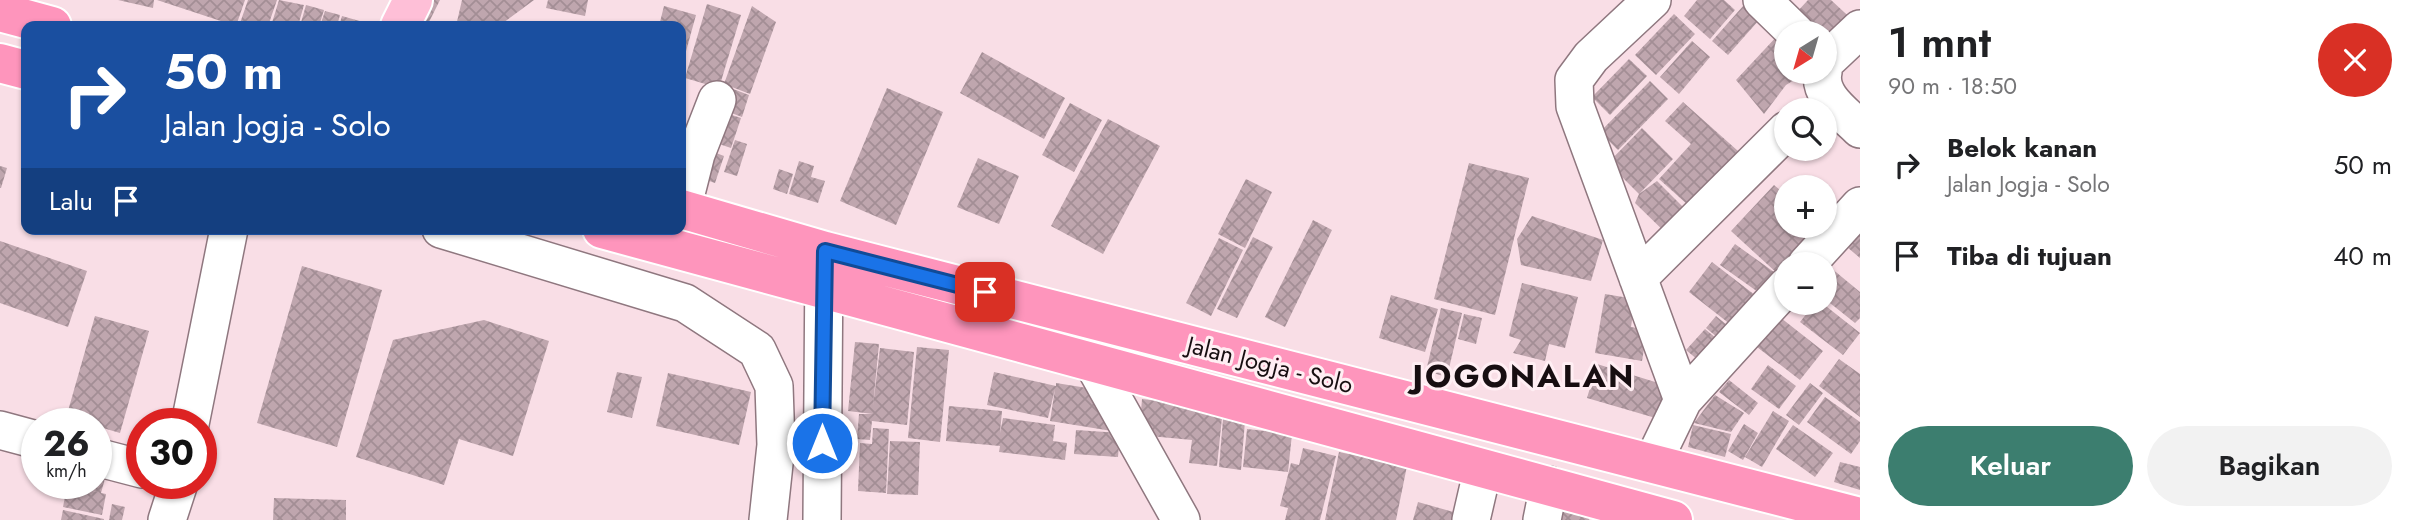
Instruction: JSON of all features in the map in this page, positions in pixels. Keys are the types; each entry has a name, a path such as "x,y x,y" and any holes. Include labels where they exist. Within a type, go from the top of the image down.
{"highway":[{"path":"0,12 33,21"},
{"path":"0,63 21,69"},
{"name":"Jalan Jogja - Solo","path":"686,210 825,251 1860,517"},
{"name":"Jalan Jogja - Solo","path":"624,235 1483,468 1545,503 1673,520"}],"main road":[{"path":"403,21 414,0"}],"street":[{"path":"1652,0 1591,57 1574,80 1576,106 1683,400"},
{"path":"1762,0 1784,21"},
{"path":"1838,59 1860,29"},
{"path":"1820,84 1860,129"},
{"path":"686,193 696,154 717,100"},
{"path":"1638,278 1774,143"},
{"path":"1818,252 1860,206"},
{"path":"193,408 228,235"},
{"path":"461,235 685,303 757,350 775,386 776,445 768,520"},
{"path":"822,520 825,251"},
{"path":"1652,464 1683,400 1774,300"},
{"path":"1093,363 1181,520"},
{"path":"0,430 21,436"},
{"path":"1471,520 1483,468"},
{"path":"167,520 174,499"}],"building":[{"path":"118,0 154,0 153,8"},
{"path":"157,0 245,0 238,21 221,21"},
{"path":"248,0 277,0 270,21 241,21"},
{"path":"279,0 304,5 299,21 273,21"},
{"path":"417,0 440,0 430,21 423,21 410,14"},
{"path":"462,0 534,0 506,21 457,21"},
{"path":"548,0 588,0 585,16 546,8"},
{"path":"1697,0 1724,0 1735,10 1710,39 1684,16"},
{"path":"1808,0 1831,0 1858,25 1838,35 1838,21 1804,21 1796,13"},
{"path":"707,4 741,15 719,88 686,78"},
{"path":"306,5 324,10 321,21 301,21"},
{"path":"1744,5 1760,19 1728,55 1712,41"},
{"path":"664,6 696,15 686,51 686,21 660,21"},
{"path":"752,6 776,22 750,94 724,84"},
{"path":"325,11 340,15 338,21 322,21"},
{"path":"1674,14 1695,34 1656,75 1635,55"},
{"path":"342,16 360,21 340,21"},
{"path":"1774,39 1774,84 1788,84 1764,114 1736,80"},
{"path":"1692,41 1710,57 1679,94 1660,77"},
{"path":"982,52 1065,98 1044,139 960,93"},
{"path":"1629,59 1647,76 1610,115 1592,97"},
{"path":"1650,81 1668,99 1618,150 1600,132"},
{"path":"725,86 749,95 742,117 718,108"},
{"path":"887,88 943,112 896,225 840,201"},
{"path":"1683,102 1747,159 1698,214 1659,179 1691,144 1665,121"},
{"path":"1070,103 1102,120 1074,172 1042,155"},
{"path":"717,110 741,118 731,148 707,140"},
{"path":"1108,119 1160,146 1103,254 1051,226"},
{"path":"1642,128 1673,159 1639,194 1608,163"},
{"path":"735,140 747,144 737,176 724,172"},
{"path":"703,148 724,156 715,183 695,176"},
{"path":"978,158 1019,176 999,224 957,207"},
{"path":"799,161 814,166 811,177 825,181 818,203 789,194"},
{"path":"1469,163 1529,178 1495,315 1434,299"},
{"path":"0,166 7,168 1,188 0,188"},
{"path":"779,169 793,174 787,194 773,189"},
{"path":"1246,179 1272,192 1245,248 1218,234"},
{"path":"1657,181 1694,218 1672,239 1635,203 1639,194"},
{"path":"1774,185 1774,238 1804,238 1809,243 1801,252 1774,252 1774,270 1731,231"},
{"path":"1532,216 1603,240 1591,281 1521,265 1517,239"},
{"path":"1313,220 1332,230 1285,327 1265,317"},
{"path":"1860,231 1860,258 1847,247"},
{"path":"1253,237 1273,247 1237,318 1217,309"},
{"path":"1219,238 1243,250 1211,316 1186,303"},
{"path":"0,241 87,271 68,327 0,303"},
{"path":"1735,244 1774,272 1765,297 1720,265"},
{"path":"1712,262 1764,302 1740,332 1689,292"},
{"path":"302,266 382,290 337,447 257,423"},
{"path":"1837,273 1860,292 1860,318 1855,323 1837,309"},
{"path":"1522,283 1578,297 1565,348 1549,344 1545,361 1513,353 1521,340 1509,336"},
{"path":"1605,294 1635,299 1631,327 1647,330 1642,361 1595,353"},
{"path":"1391,295 1438,309 1425,352 1379,338"},
{"path":"1441,308 1462,313 1447,377 1426,371"},
{"path":"1464,314 1482,318 1476,344 1458,339"},
{"path":"1806,315 1837,315 1860,333 1843,355 1800,322"},
{"path":"95,316 149,331 120,433 112,431 112,408 69,408"},
{"path":"1716,316 1733,330 1723,342 1706,328"},
{"path":"1781,318 1823,351 1800,380 1757,347"},
{"path":"484,320 549,341 513,456 459,439 444,485 356,457 393,340"},
{"path":"1705,329 1722,343 1704,365 1686,350"},
{"path":"855,342 879,344 873,406 880,348 914,352 907,425 872,421 870,440 857,439 859,414 873,414 848,411"},
{"path":"917,347 949,350 940,442 908,438"},
{"path":"1839,359 1860,374 1860,417 1819,386"},
{"path":"1597,364 1668,386 1659,419 1587,398"},
{"path":"1768,365 1796,386 1779,409 1751,389"},
{"path":"617,372 642,377 632,418 607,412"},
{"path":"994,372 1056,386 1056,383 1106,391 1112,431 1050,421 1055,389 1048,418 987,405"},
{"path":"668,373 751,392 739,445 656,426"},
{"path":"1729,380 1758,403 1749,415 1719,392"},
{"path":"1810,383 1823,393 1799,425 1786,415"},
{"path":"1715,395 1744,413 1731,432 1694,423"},
{"path":"1825,397 1860,422 1860,441 1851,454 1807,422"},
{"path":"1142,399 1223,408 1217,466 1189,463 1192,440 1139,435"},
{"path":"949,406 1002,411 1000,433 1003,418 1055,425 1053,441 1067,443 1065,460 999,452 1000,446 946,441"},
{"path":"1773,411 1789,421 1762,467 1745,457"},
{"path":"1223,419 1245,421 1241,470 1219,467"},
{"path":"1744,424 1758,433 1743,460 1728,451"},
{"path":"1693,425 1731,434 1725,457 1688,447"},
{"path":"1793,425 1833,453 1815,477 1776,449"},
{"path":"873,428 889,429 886,493 858,491 860,443 872,444"},
{"path":"1247,429 1292,434 1288,472 1243,467"},
{"path":"1076,430 1120,433 1118,457 1074,454"},
{"path":"890,441 920,442 918,495 887,494"},
{"path":"1303,448 1336,456 1320,520 1285,520 1288,508 1280,506 1291,463 1299,465"},
{"path":"1339,452 1407,466 1396,520 1325,520"},
{"path":"1840,462 1860,467 1860,490 1834,482"},
{"path":"274,498 346,500 346,520 273,520"},
{"path":"65,499 105,499 102,515 63,507"},
{"path":"1418,502 1471,517 1470,520 1413,520"},
{"path":"112,504 125,507 122,520 109,520"},
{"path":"1555,509 1590,518 1553,520"},
{"path":"63,510 104,519 104,520 61,520"}],"district":[{"name":"JOGONALAN","path":"1524,376"}],"route":[{"path":"822,443 825,251 985,292"}]}
